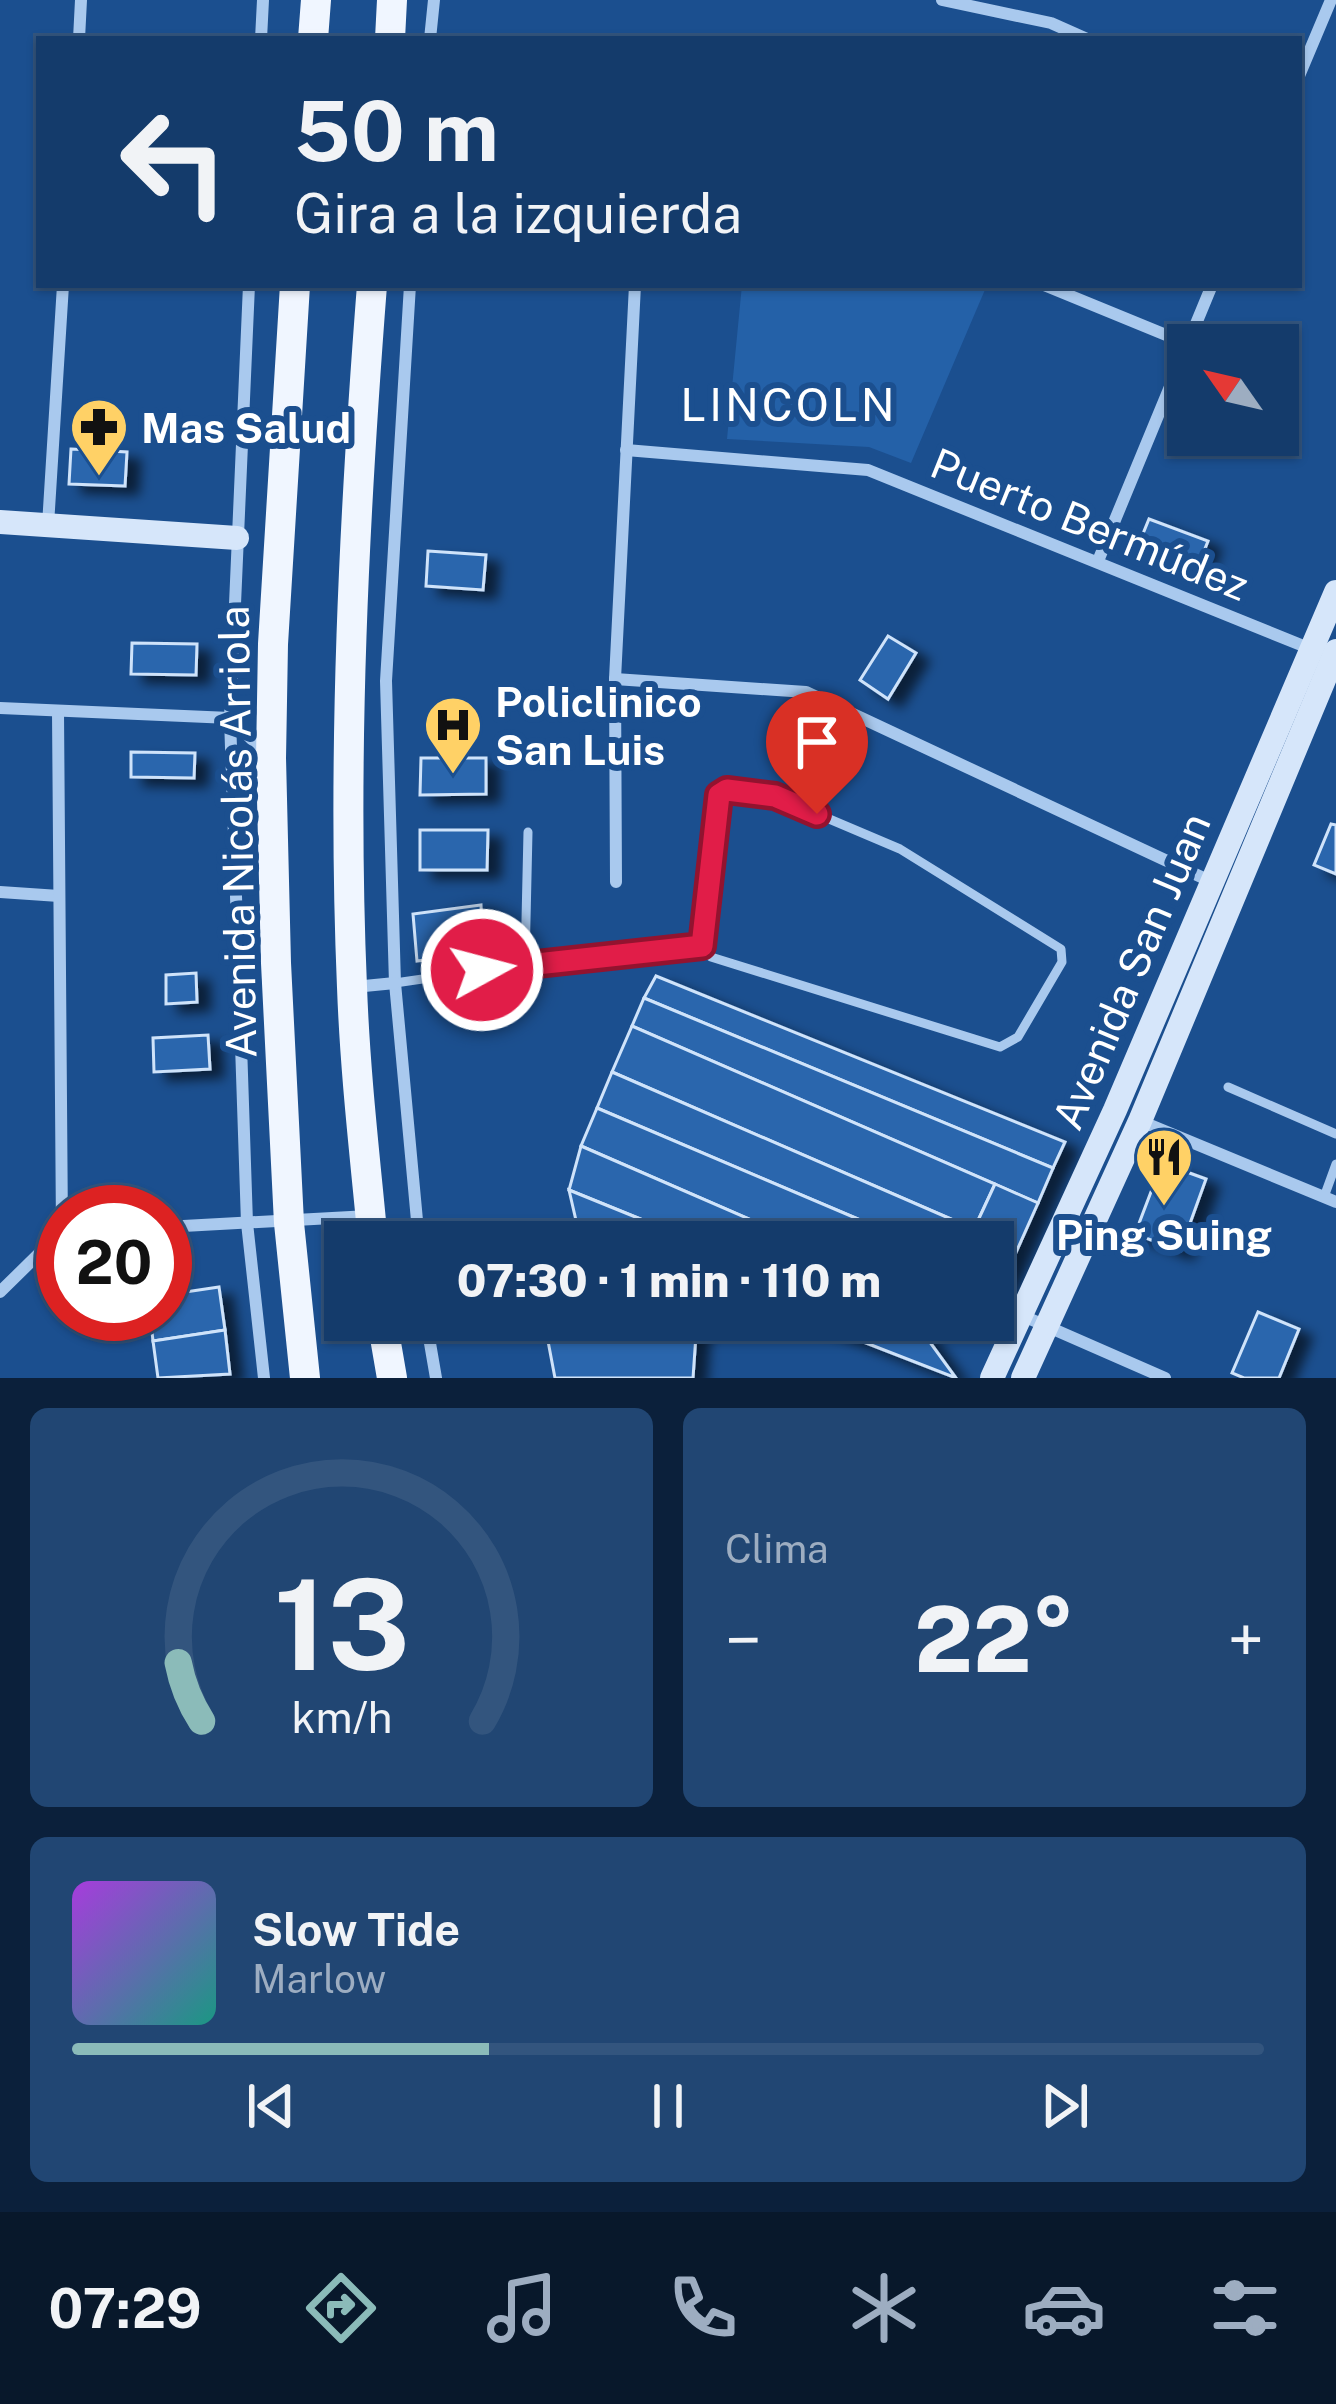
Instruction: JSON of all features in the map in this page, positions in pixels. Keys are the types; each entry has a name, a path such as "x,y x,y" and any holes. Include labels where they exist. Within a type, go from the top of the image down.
{"main road":[{"path":"313,36 316,0"},
{"path":"390,36 392,0"},
{"name":"Avenida Nicolás Arriola","path":"296,288 273,644 271,758 289,1223 305,1378"},
{"path":"371,1221 352,987 353,637 372,288"},
{"path":"386,1341 392,1378"}],"street":[{"path":"79,36 81,0"},
{"path":"261,36 263,0"},
{"path":"430,36 434,0"},
{"path":"942,0 1052,23 1080,36"},
{"path":"1302,69 1330,0"},
{"path":"48,525 63,288"},
{"path":"249,288 230,718 247,1223 264,1378"},
{"path":"410,288 386,681 394,982 417,1221"},
{"path":"616,882 615,679 635,288"},
{"path":"1051,288 1167,335"},
{"path":"1196,324 1211,288"},
{"path":"1098,561 1167,395"},
{"name":"Puerto Bermúdez","path":"626,450 868,470 1324,650"},
{"path":"0,522 238,538"},
{"name":"Avenida San Juan","path":"1023,1378 1140,1121 1324,650 1336,592"},
{"name":"Avenida San Juan","path":"992,1378 1212,882 1324,650"},
{"path":"615,679 806,692 1212,882"},
{"path":"0,708 230,718 271,758"},
{"path":"58,712 62,1185"},
{"path":"0,892 59,896"},
{"path":"352,987 394,982"},
{"path":"1114,1110 1330,1200"},
{"path":"192,1226 324,1226"},
{"path":"0,1292 36,1257"},
{"path":"1021,1315 1165,1378"},
{"path":"430,1341 436,1378"}],"lane":[{"path":"394,982 702,946 720,962 1000,1047 1018,1037 1063,955 1056,945 900,849 775,796 727,790 716,804 702,946"},
{"path":"525,964 527,832"},
{"path":"1228,1087 1336,1134"},
{"path":"1330,1200 1336,1164"}],"shaded area":[{"path":"742,288 986,288 911,463 869,447 727,439"}],"building":[{"path":"71,449 127,452 125,486 69,484"},
{"path":"1149,519 1208,541 1197,569 1138,546"},
{"path":"428,551 486,555 483,590 426,586"},
{"path":"888,636 916,653 888,699 860,680"},
{"path":"132,643 197,644 196,675 131,674"},
{"path":"131,752 195,753 194,778 131,777"},
{"name":"Policlinico San Luis","path":"421,758 486,758 486,794 420,795"},
{"path":"1331,824 1336,825 1336,874 1314,865"},
{"path":"420,830 488,830 487,870 420,870"},
{"path":"481,905 483,953 417,961 413,914"},
{"path":"196,973 197,1002 166,1004 166,975"},
{"path":"656,976 1065,1142 1053,1168 644,998"},
{"path":"644,998 1053,1168 1038,1203 632,1026"},
{"path":"632,1026 995,1184 978,1221 956,1221 612,1072"},
{"path":"208,1035 210,1069 154,1072 153,1038"},
{"path":"612,1072 956,1221 863,1221 597,1108"},
{"path":"597,1108 863,1221 754,1221 581,1146"},
{"path":"581,1146 754,1221 645,1221 569,1190"},
{"path":"1162,1163 1206,1179 1180,1251 1135,1234"},
{"path":"995,1184 1038,1203 1014,1257 1014,1221 978,1221"},
{"path":"569,1190 645,1221 576,1221"},
{"path":"219,1287 225,1330 192,1335 192,1291"},
{"path":"1258,1312 1299,1329 1279,1378 1244,1378 1232,1373"},
{"path":"225,1330 230,1374 158,1378 153,1341 192,1341 192,1335"},
{"path":"548,1341 696,1341 693,1378 555,1378"},
{"path":"861,1341 929,1341 956,1378"}],"place":[{"name":"Mas Salud","path":"99,478"},
{"name":"Policlinico San Luis","path":"453,776"},
{"name":"Ping Suing","path":"1164,1208"}],"district":[{"name":"LINCOLN","path":"789,404"}],"route":[{"path":"482,970 702,946 719,795 727,790 775,796 817,814"}]}
